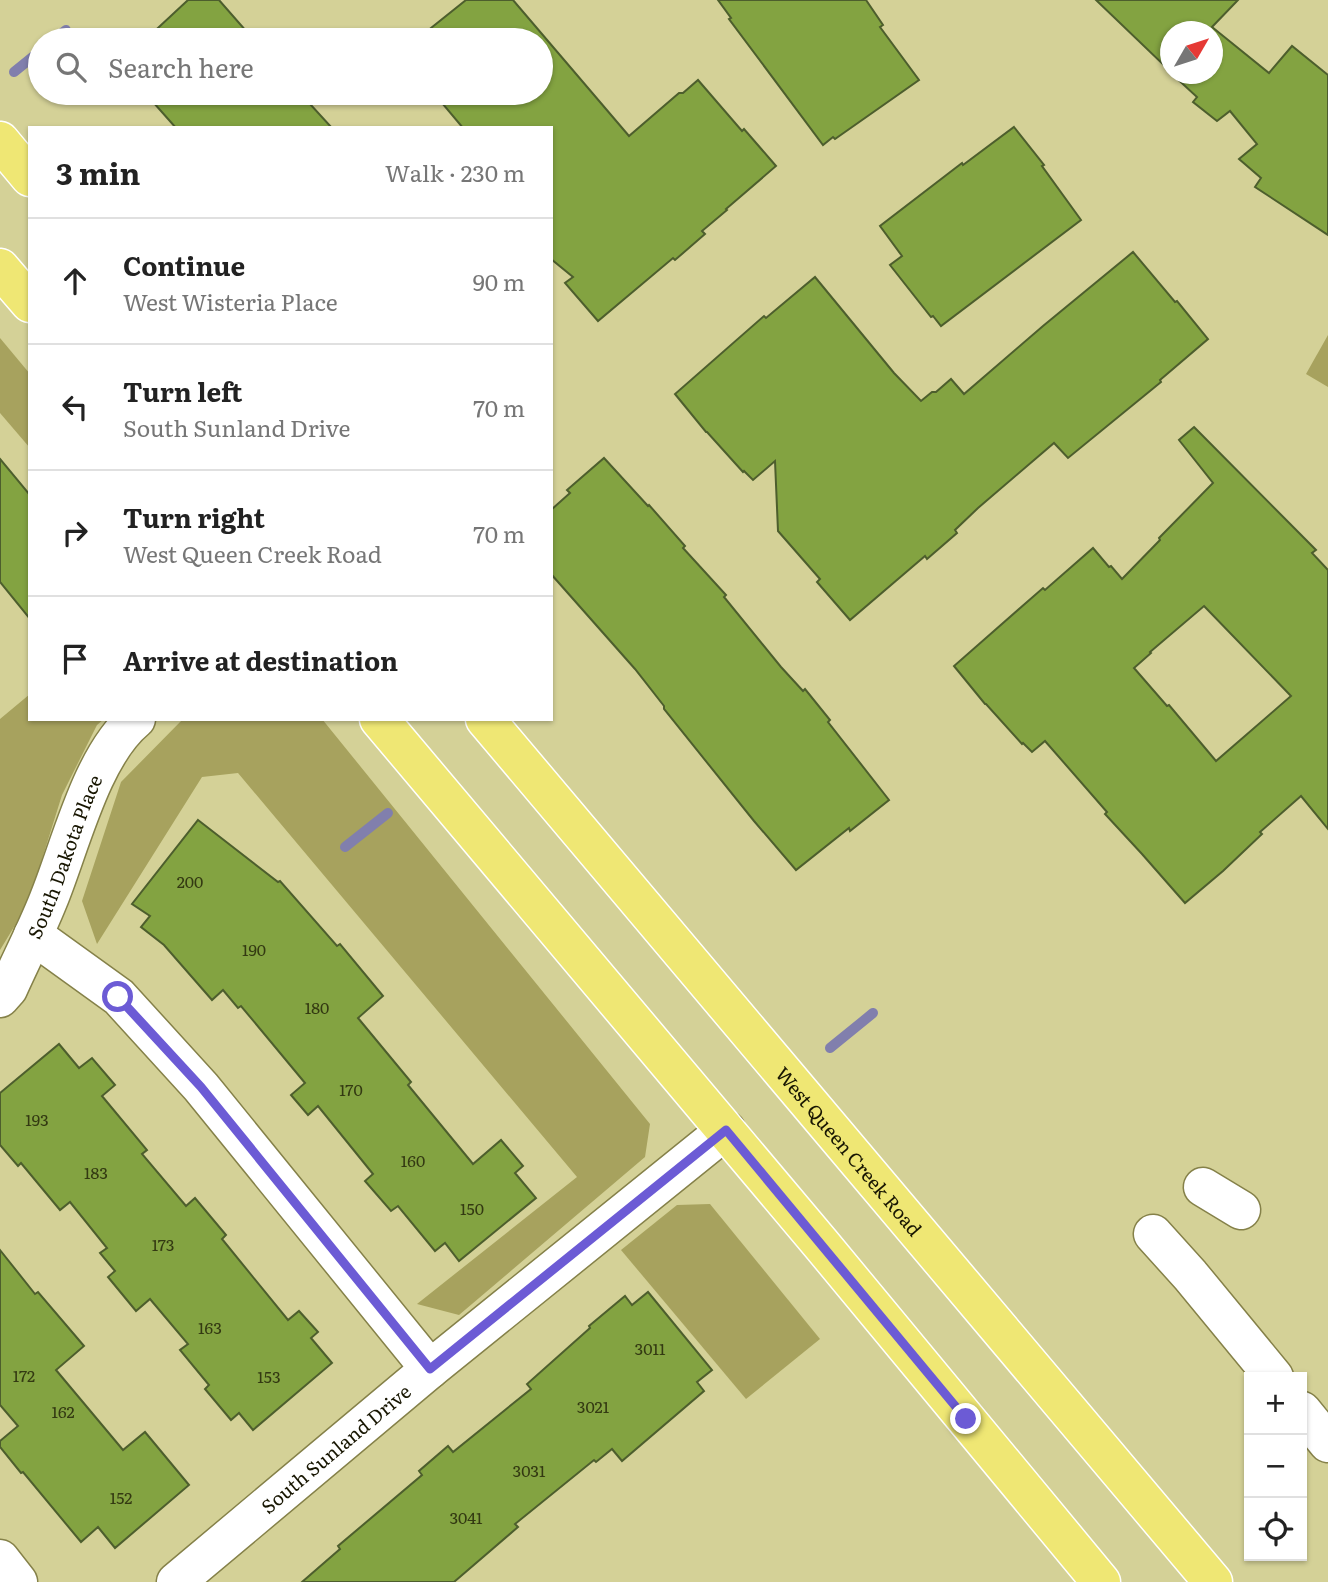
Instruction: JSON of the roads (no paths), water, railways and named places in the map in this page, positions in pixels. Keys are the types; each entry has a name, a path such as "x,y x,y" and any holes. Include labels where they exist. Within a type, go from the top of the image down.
{"main road":[{"path":"0,141 28,175"},
{"path":"0,268 28,301"},
{"path":"381,721 726,1130 1101,1582"},
{"name":"West Queen Creek Road","path":"487,721 1213,1582"}],"street":[{"name":"South Dakota Place","path":"0,998 8,989 48,902 90,790 109,751 134,721"},
{"path":"33,935 118,997 192,1077 430,1369"},
{"name":"South Sunland Drive","path":"176,1582 430,1369 726,1130"},
{"path":"1203,1187 1241,1210"},
{"path":"1153,1234 1270,1372"},
{"path":"1307,1417 1328,1443"},
{"path":"0,1559 18,1582"}],"waterway":[{"path":"14,72 28,61"},
{"path":"345,847 388,813"},
{"path":"830,1048 873,1013"}]}
